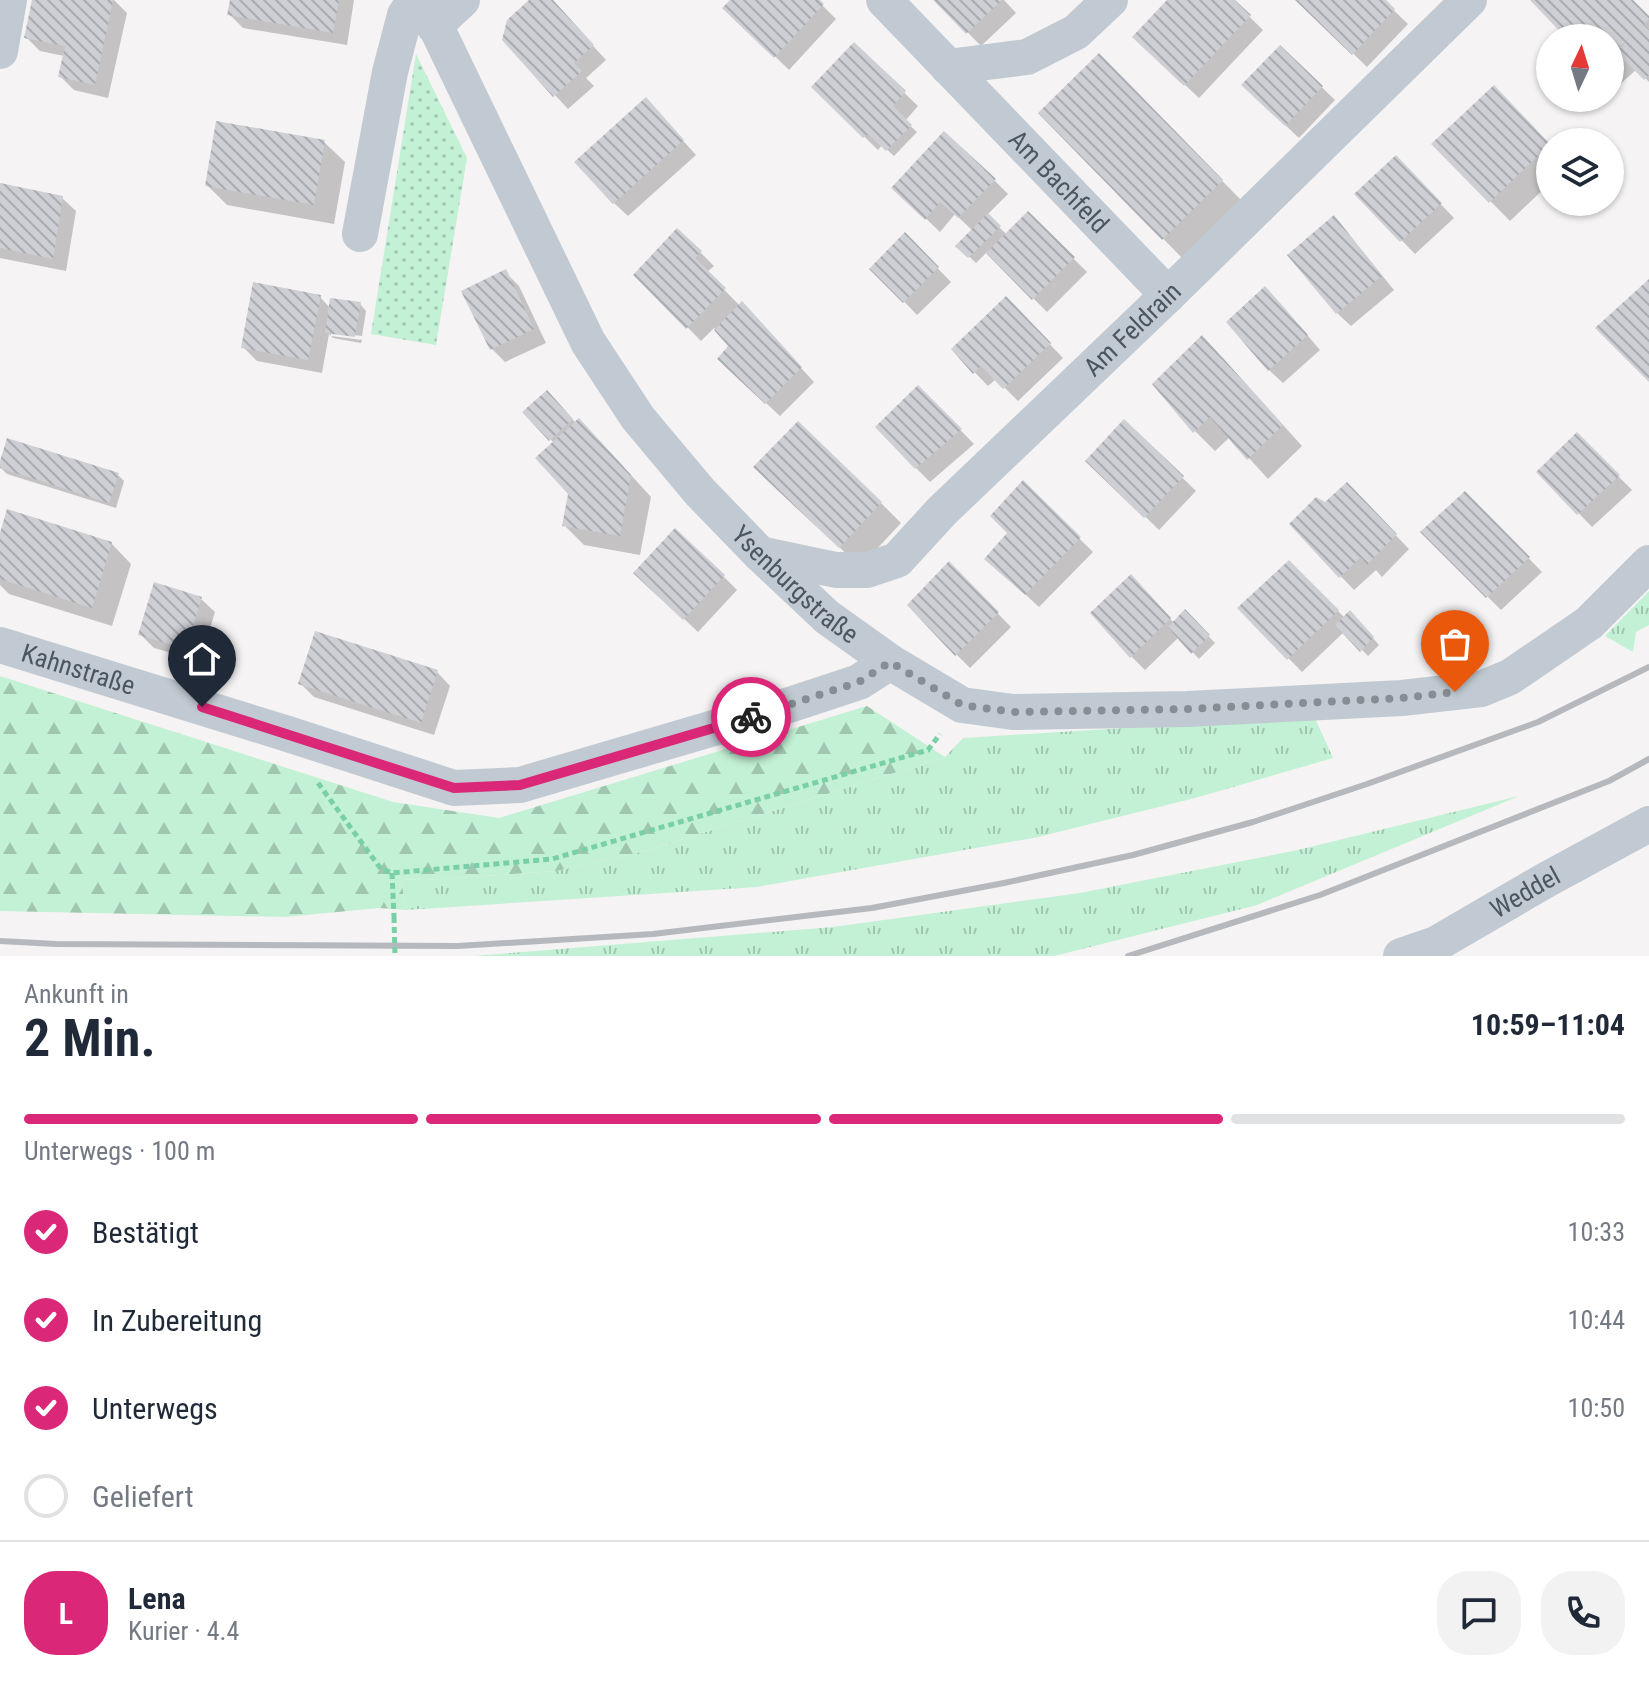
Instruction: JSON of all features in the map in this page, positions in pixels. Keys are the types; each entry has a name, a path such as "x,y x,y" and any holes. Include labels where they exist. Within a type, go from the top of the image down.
{"street":[{"path":"0,51 9,0"},
{"path":"360,234 390,72 405,15 462,0"},
{"name":"Am Bachfeld","path":"884,0 1168,295"},
{"path":"948,67 1027,57 1076,32 1110,0"},
{"name":"Am Feldrain","path":"760,554 836,570 867,570 897,560 942,511 1469,0"},
{"name":"Ysenburgstraße","path":"424,9 588,342 638,418 700,492 827,617 890,662 962,705 1013,712 1187,709 1402,698 1481,689 1510,677 1589,623 1649,563"},
{"name":"Kahnstraße","path":"0,645 454,788 520,785 859,682 890,662"},
{"name":"Weddel","path":"1401,956 1439,950 1546,880 1649,824"}],"path":[{"path":"317,782 381,869 392,873 552,859 928,750 962,705"},
{"path":"392,873 395,956"}],"green space":[{"path":"416,54 467,158 436,345 371,334"},
{"path":"1649,591 1649,625 1636,632 1633,652 1605,636"},
{"path":"0,676 393,802 499,818 867,706 945,757 645,851 556,871 401,879 406,910 379,908 285,917 0,911"},
{"path":"1314,716 1333,758 1195,798 1038,837 757,887 406,910 401,879 556,871 645,851 945,757 963,738"},
{"path":"1519,796 1257,905 1054,956 474,956 833,927 1080,893 1298,850"}],"building":[{"path":"32,0 113,0 95,85 58,77 65,46 24,38"},
{"path":"230,0 339,0 333,33 227,15"},
{"path":"529,0 553,0 594,45 574,63 582,71 553,97 502,40 507,20"},
{"path":"730,0 820,0 824,4 774,58 722,8"},
{"path":"933,0 1002,0 966,34"},
{"path":"1167,0 1235,0 1251,15 1184,86 1132,37"},
{"path":"1295,0 1386,0 1395,9 1352,55"},
{"path":"1530,0 1633,0 1649,16 1644,24 1649,30 1649,75 1644,80 1624,59 1624,44 1630,37 1624,42 1624,24 1553,24"},
{"path":"854,42 906,91 893,106 912,125 886,151 868,134 863,138 811,87"},
{"path":"1280,45 1323,86 1285,126 1241,85"},
{"path":"1099,53 1223,180 1162,240 1038,113"},
{"path":"1494,85 1536,129 1536,158 1489,203 1431,144"},
{"path":"646,97 684,140 613,204 574,162"},
{"path":"216,121 325,140 314,205 205,186"},
{"path":"944,131 996,179 958,218 940,202 925,220 891,188"},
{"path":"1396,155 1442,203 1400,242 1354,194"},
{"path":"0,183 63,196 53,259 0,248"},
{"path":"1028,211 1075,257 1032,300 986,253"},
{"path":"988,213 1001,226 968,258 955,246"},
{"path":"1334,215 1382,276 1336,314 1287,255"},
{"path":"677,228 702,251 695,258 726,288 686,329 633,275"},
{"path":"905,232 939,267 903,303 869,269"},
{"path":"506,269 534,329 490,350 461,291"},
{"path":"1649,279 1649,382 1595,328"},
{"path":"253,282 321,295 308,360 241,348"},
{"path":"1265,286 1308,335 1268,371 1226,322"},
{"path":"1006,296 1051,343 1003,389 981,366 973,374 951,349"},
{"path":"330,298 361,302 355,337 325,333"},
{"path":"742,301 802,367 765,404 717,359 728,346 714,330"},
{"path":"1202,335 1283,425 1247,460 1210,417 1193,433 1152,384"},
{"path":"918,385 962,429 915,469 875,427"},
{"path":"547,390 573,419 549,441 522,412"},
{"path":"579,418 631,475 620,536 562,526 568,494 535,458"},
{"path":"1124,419 1184,476 1144,518 1085,461"},
{"path":"798,421 882,502 839,548 753,467"},
{"path":"1577,432 1620,475 1577,515 1536,472"},
{"path":"7,438 119,473 109,503 0,468"},
{"path":"1023,480 1081,537 1025,595 984,559 1007,533 990,516"},
{"path":"1347,482 1397,534 1367,565 1361,557 1339,578 1289,524 1316,497 1325,502"},
{"path":"1465,491 1530,557 1486,598 1420,532"},
{"path":"7,509 112,542 92,608 0,579 0,533"},
{"path":"675,528 725,575 683,620 633,573"},
{"path":"1289,560 1339,610 1287,660 1237,608"},
{"path":"949,561 999,612 955,656 907,605"},
{"path":"1131,574 1171,618 1130,658 1090,613"},
{"path":"154,582 202,597 186,649 138,635"},
{"path":"1185,609 1210,635 1191,654 1168,627"},
{"path":"1350,610 1374,637 1360,652 1335,625"},
{"path":"315,631 438,670 421,723 298,684"}],"railway":[{"path":"0,941 458,946 653,934 872,908 1133,855 1253,822 1538,722 1649,667"},
{"path":"1128,956 1320,895 1609,781 1649,759"}],"way so far":[{"path":"751,717 859,682 890,662 962,705 1013,712 1187,709 1402,698 1455,692"}],"route":[{"path":"202,707 454,788 520,785 751,717"}]}
